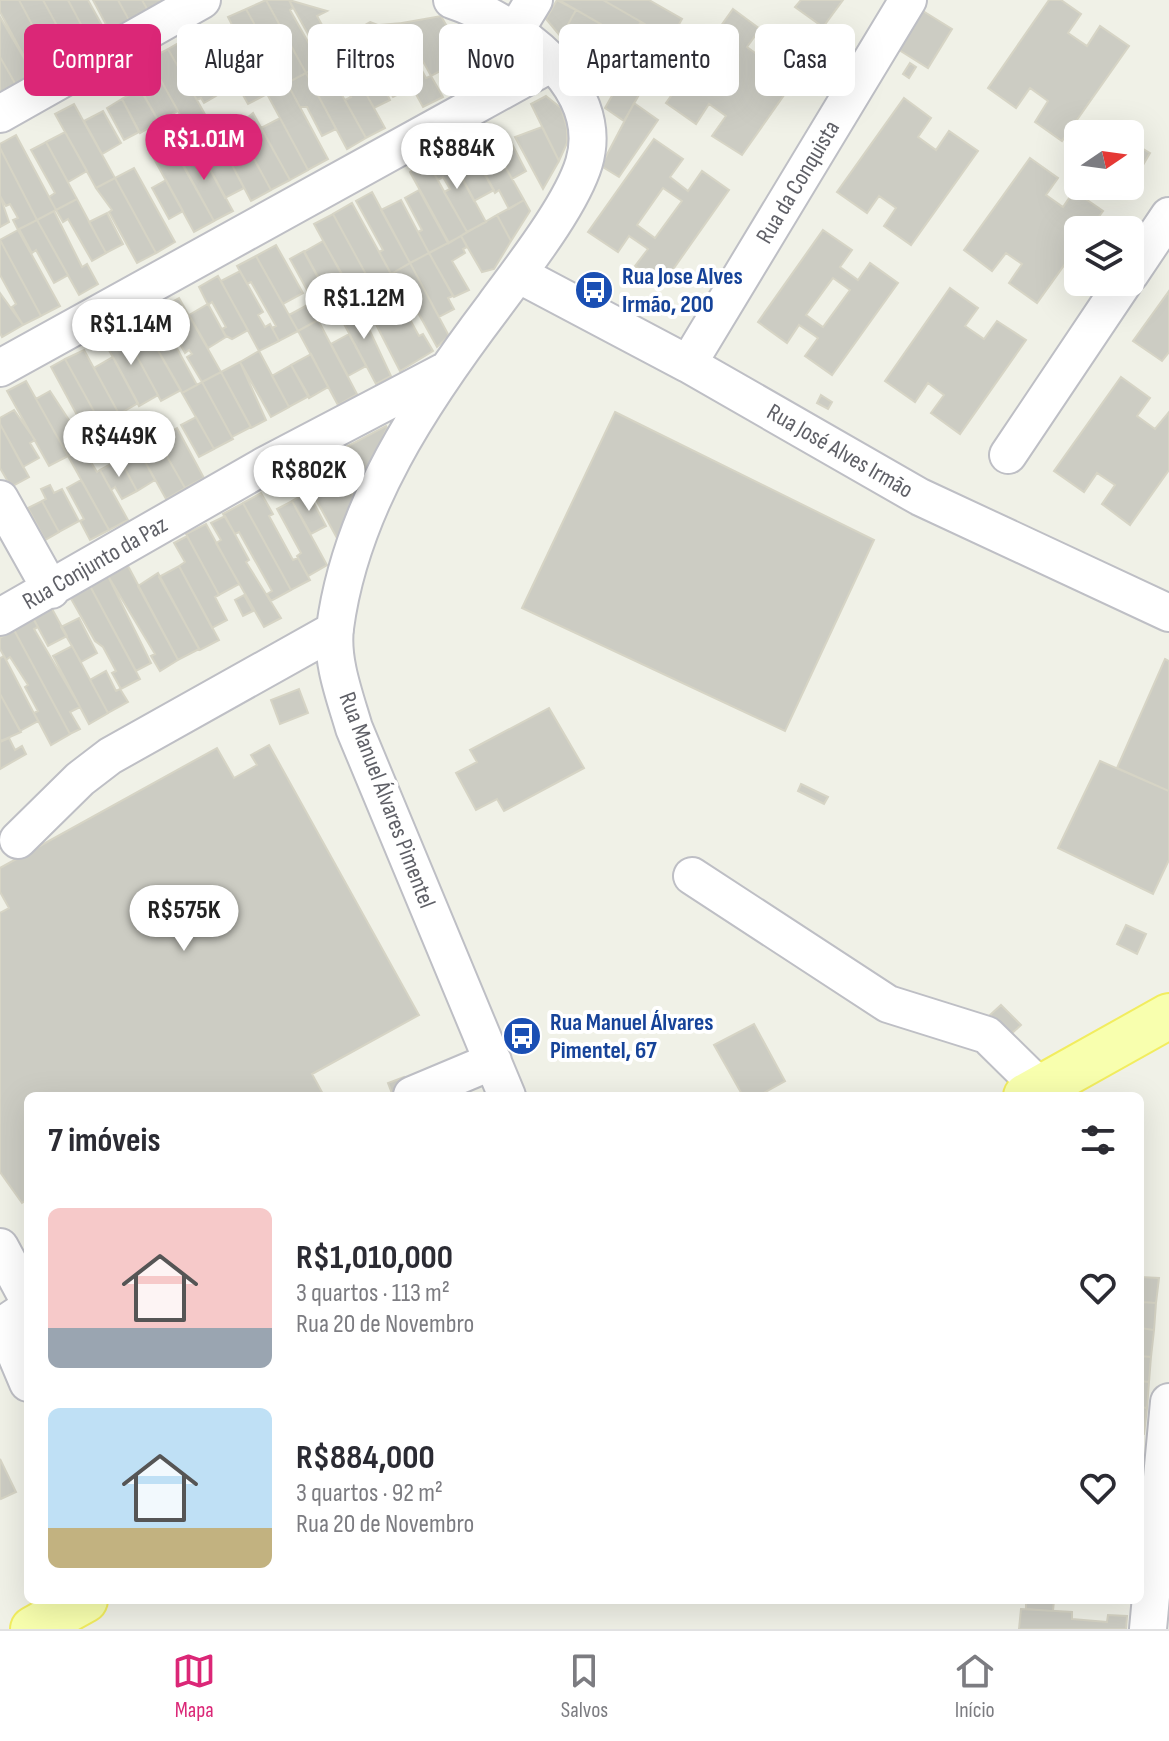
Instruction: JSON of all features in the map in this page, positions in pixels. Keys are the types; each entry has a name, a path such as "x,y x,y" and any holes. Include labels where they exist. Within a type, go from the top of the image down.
{"main road":[{"path":"1033,1092 1169,1016"},
{"path":"33,1629 78,1604"}],"street":[{"path":"0,114 202,0"},
{"name":"Rua Manuel Álvares Pimentel","path":"452,0 473,7 500,24"},
{"path":"519,24 534,0"},
{"name":"Rua da Conquista","path":"688,364 908,0"},
{"name":"Rua Manuel Álvares Pimentel","path":"505,1092 354,728 339,673 335,630 360,529 406,432 443,372 518,274 576,183 584,161 587,139 583,114 573,85 543,56"},
{"path":"0,368 552,63"},
{"path":"1144,253 1169,216"},
{"name":"Rua José Alves Irmão","path":"518,274 688,364 920,497 1164,600"},
{"path":"1008,455 1115,296"},
{"name":"Rua Conjunto da Paz","path":"0,617 262,467 443,372"},
{"path":"0,499 51,590"},
{"path":"18,840 80,779 110,756 335,630"},
{"path":"692,876 888,1004 987,1035 1033,1092"},
{"path":"419,1092 493,1061"},
{"path":"0,1247 24,1292"},
{"path":"24,1311 9,1321 6,1331 7,1341 24,1375"},
{"path":"1148,1629 1164,1488 1169,1402"}],"building":[{"path":"0,0 19,0 32,24 24,24 24,56 0,12"},
{"path":"19,0 43,0 56,24 32,24"},
{"path":"43,0 68,0 81,24 56,24"},
{"path":"68,0 88,0 101,24 81,24"},
{"path":"93,0 118,0 131,24 106,24"},
{"path":"118,0 142,0 150,14 131,24"},
{"path":"142,0 167,0 150,14"},
{"path":"266,0 289,0 293,8 290,10 308,42 308,72 292,47 292,24 279,24"},
{"path":"266,0 279,24 254,24 246,9"},
{"path":"289,0 327,11 317,16 322,24 308,24 308,34"},
{"path":"557,0 576,10 568,24 559,24 559,35 546,19"},
{"path":"559,0 603,0 641,22 601,24"},
{"path":"603,0 649,0 682,19 679,24 645,24"},
{"path":"801,0 843,0 825,24 819,24 795,7"},
{"path":"1049,0 1061,0 1081,14 1068,33 1087,46 1100,26 1129,46 1077,120 1064,120 1062,141 1035,122 1048,101 1030,88 1016,108 988,88"},
{"path":"246,9 254,24 232,24 228,17"},
{"path":"733,9 755,25 755,36 747,47 755,53 755,96 783,96 742,155 712,136 726,116 709,104 696,124 666,103 671,96 739,96 739,24 722,24"},
{"path":"576,10 600,24 568,24"},
{"path":"923,11 952,29 928,68 899,50"},
{"path":"441,16 446,24 439,24 439,72 431,76 423,61 423,24 402,23"},
{"path":"0,17 24,58 24,81 16,85 0,57"},
{"path":"177,44 177,65 168,49"},
{"path":"292,47 306,73 292,80"},
{"path":"168,49 177,65 177,96 195,96 211,125 192,136 161,80 161,53"},
{"path":"0,57 16,85 0,93"},
{"path":"910,63 916,67 909,78 903,74"},
{"path":"423,72 426,78 431,76 439,96 443,97 423,107 417,96 423,96"},
{"path":"306,73 308,96 318,96 336,129 322,136 307,107 300,107 292,92 292,80"},
{"path":"161,81 178,111 159,122 144,96 161,96"},
{"path":"292,92 328,159 308,170 268,96 292,96"},
{"path":"144,96 159,122 140,133 122,99"},
{"path":"195,96 216,96 204,103 201,98 197,100"},
{"path":"244,96 263,96 248,104"},
{"path":"318,96 342,96 366,138 347,149"},
{"path":"367,96 388,96 390,100 374,108"},
{"path":"367,96 385,128 366,138 345,100"},
{"path":"546,96 561,108 567,128 567,143 559,161 531,104"},
{"path":"612,96 638,96 624,121 605,108"},
{"path":"904,98 931,118 918,137 936,150 949,131 978,151 911,245 884,226 896,208 879,196 867,213 837,192"},
{"path":"122,99 139,132 124,140 107,108"},
{"path":"634,103 658,120 619,177 601,166"},
{"path":"74,104 115,178 96,188 55,114"},
{"path":"103,111 121,143 102,154 84,121"},
{"path":"253,113 290,180 271,190 232,119 238,116 241,123"},
{"path":"230,115 271,190 251,201 211,125"},
{"path":"280,118 308,170 290,180 261,128"},
{"path":"211,125 244,188 225,198 192,136"},
{"path":"542,127 559,161 543,189 515,137"},
{"path":"484,129 524,200 509,209 499,190 495,193 466,140"},
{"path":"65,132 87,171 68,182 46,142"},
{"path":"16,135 56,210 37,220 0,148 0,144"},
{"path":"654,139 683,159 670,177 688,191 702,171 729,190 662,285 635,266 648,249 629,236 618,252 588,232","holes":["663,188 682,201 655,238 637,225"]},
{"path":"510,140 526,171 512,179 495,148"},
{"path":"46,142 77,199 56,210 49,197 55,193 31,150"},
{"path":"195,142 233,211 214,221 176,153"},
{"path":"173,146 214,221 194,232 153,157"},
{"path":"0,148 37,220 18,230 13,220 18,218 10,204 6,206 0,196"},
{"path":"1144,149 1150,153 1144,163"},
{"path":"447,150 486,222 467,232 444,192 450,189 443,177 438,180 427,161"},
{"path":"476,158 494,190 474,201 457,169"},
{"path":"1030,158 1058,178 1046,195 1063,207 1068,200 1087,200 1103,211 1099,216 1064,216 1064,265 1037,303 1009,283 1022,264 1006,253 992,271 964,250"},
{"path":"427,161 467,232 449,243 410,172"},
{"path":"134,168 175,242 156,253 115,178"},
{"path":"115,178 156,253 137,263 109,212 112,210 96,188"},
{"path":"166,180 183,211 169,219 152,188"},
{"path":"419,190 448,243 429,253 418,232 422,230 405,198"},
{"path":"372,192 410,263 391,274 379,252 383,250 356,201"},
{"path":"0,196 9,222 0,227"},
{"path":"77,199 106,253 92,261 68,219 63,222 56,210"},
{"path":"401,200 429,253 410,263 381,210"},
{"path":"524,200 530,211 511,241 497,215"},
{"path":"352,203 394,279 374,289 333,214"},
{"path":"54,211 82,267 87,264 98,284 79,295 37,220"},
{"path":"107,213 123,244 106,253 89,222"},
{"path":"333,214 374,289 355,299 314,224"},
{"path":"497,215 511,241 494,269 482,272 461,236"},
{"path":"37,220 68,275 54,283 36,250 32,253 19,229"},
{"path":"18,230 60,306 41,316 0,240"},
{"path":"823,230 852,250 840,267 858,280 870,263 898,283 832,375 805,356 818,338 799,325 787,343 758,322","holes":["833,278 850,290 823,327 806,315"]},
{"path":"461,236 467,247 463,249 465,253 452,261 469,290 454,297 429,253"},
{"path":"0,240 41,316 23,325 12,307 16,304 0,275"},
{"path":"323,241 342,274 331,280 337,291 328,296 304,252"},
{"path":"276,245 303,293 283,304 256,256"},
{"path":"304,251 322,284 308,292 290,259"},
{"path":"429,253 453,296 448,298 454,309 439,317 410,263"},
{"path":"256,256 298,331 279,341 272,328 276,326 251,282 247,284 237,266"},
{"path":"410,263 449,336 437,347 411,300 407,303 391,274"},
{"path":"240,271 263,312 258,315 265,327 270,324 279,341 259,351 221,281"},
{"path":"218,276 248,330 232,339 226,336 222,329 226,327 212,302 208,305 199,287"},
{"path":"394,279 401,292 396,294 419,336 423,334 433,351 400,371 367,307 380,300 374,289"},
{"path":"950,288 978,308 965,326 984,339 997,321 1026,340 960,434 931,413 944,395 928,383 915,402 885,381"},
{"path":"1169,291 1169,352 1162,361 1133,341"},
{"path":"0,293 23,325 2,337 0,333"},
{"path":"179,298 221,372 202,382 187,357 192,354 189,350 185,353 175,335 179,333 175,326 172,328 161,308"},
{"path":"355,299 391,376 376,384 336,309"},
{"path":"208,304 226,337 208,348 189,315"},
{"path":"309,304 318,320 298,331 289,315"},
{"path":"161,308 172,327 167,330 197,385 182,393 140,319"},
{"path":"140,319 181,390 161,401 122,329"},
{"path":"318,320 357,394 338,405 298,331"},
{"path":"122,329 158,395 139,406 103,339"},
{"path":"349,334 366,366 348,376 331,344"},
{"path":"84,350 125,425 107,435 65,359"},
{"path":"259,351 289,407 271,417 240,362"},
{"path":"311,354 328,387 309,398 291,365"},
{"path":"113,357 138,403 119,414 94,368"},
{"path":"65,359 107,435 87,446 78,431 84,428 51,367"},
{"path":"240,362 266,420 251,428 221,372"},
{"path":"291,365 309,396 289,407 272,376"},
{"path":"221,372 251,427 232,437 202,382"},
{"path":"1121,377 1150,398 1137,416 1155,429 1169,412 1169,470 1130,525 1102,504 1115,485 1097,473 1084,492 1054,471"},
{"path":"26,381 68,456 49,466 7,391"},
{"path":"202,382 233,439 214,449 182,393"},
{"path":"50,391 86,446 68,456 36,399"},
{"path":"821,395 832,402 828,409 817,403"},
{"path":"14,410 35,440 30,443 39,458 23,467 0,424 0,418"},
{"path":"615,412 874,540 785,731 522,608"},
{"path":"196,417 214,449 199,457 181,425"},
{"path":"0,424 29,477 11,487 0,468"},
{"path":"125,425 155,480 137,491 107,435"},
{"path":"177,428 204,478 185,488 157,439"},
{"path":"387,428 355,499 331,455"},
{"path":"157,439 185,488 166,499 138,449"},
{"path":"76,452 79,458 86,454 97,472 100,470 128,520 109,530 68,456"},
{"path":"331,455 355,499 338,540 301,472"},
{"path":"120,459 137,491 122,499 115,487 111,490 100,470"},
{"path":"81,480 109,530 90,540 80,521 84,519 67,488"},
{"path":"50,485 54,493 62,489 79,521 59,532 42,501 46,499 41,489"},
{"path":"308,492 326,526 311,534 292,501"},
{"path":"261,493 273,514 269,516 293,560 298,558 310,580 291,590 243,503"},
{"path":"42,501 59,532 45,540 28,508"},
{"path":"292,501 327,565 308,576 297,556 301,553 277,509"},
{"path":"243,503 291,590 271,601 267,594 272,591 239,532 235,534 223,514"},
{"path":"225,516 249,560 246,562 281,618 264,627 216,543 221,540 211,523"},
{"path":"206,524 239,584 219,595 186,534"},
{"path":"187,536 219,595 215,597 227,620 212,628 179,566 185,562 174,543"},
{"path":"128,566 178,660 160,671 151,656 155,654 108,576"},
{"path":"179,566 219,640 200,650 159,577"},
{"path":"158,573 199,649 178,660 138,586"},
{"path":"108,576 151,663 136,671 90,586"},
{"path":"90,586 140,679 121,689 112,673 116,671 103,647 95,641 70,597"},
{"path":"244,595 253,611 243,616 235,600"},
{"path":"51,607 67,636 48,646 33,618"},
{"path":"33,618 38,627 34,629 80,707 70,712 80,729 70,734 13,628"},
{"path":"79,618 97,653 81,662 61,627"},
{"path":"14,630 70,734 51,745 34,713 38,711 25,687 28,685 10,657 6,660 0,649 0,638"},
{"path":"72,646 108,713 89,724 53,656"},
{"path":"4,656 38,721 20,731 0,694 0,658"},
{"path":"1165,659 1169,661 1169,791 1117,768"},
{"path":"106,671 116,691 120,689 128,702 108,713 90,680"},
{"path":"299,689 308,713 280,724 271,700"},
{"path":"0,694 21,732 1,741 0,739"},
{"path":"549,708 584,768 504,811 497,799 476,810 456,773 477,762 470,750"},
{"path":"9,738 15,750 22,746 26,754 0,769 0,742"},
{"path":"269,745 419,1015 312,1074 322,1092 24,1092 22,1203 0,1172 0,913 9,908 0,892 0,868 217,748 234,778 257,765 251,755"},
{"path":"1100,761 1169,791 1169,860 1153,894 1058,848"},
{"path":"801,784 828,797 824,804 798,791"},
{"path":"1126,925 1146,934 1137,954 1117,944"},
{"path":"1001,1005 1021,1025 1010,1035 990,1015"},
{"path":"754,1024 785,1081 765,1092 741,1092 714,1045"},
{"path":"404,1077 410,1092 391,1092 388,1083"},
{"path":"1144,1277 1159,1278 1156,1303 1144,1302"},
{"path":"1144,1302 1156,1303 1154,1330 1144,1329"},
{"path":"1144,1329 1154,1330 1151,1357 1144,1356"},
{"path":"1144,1356 1151,1357 1149,1382 1144,1381"},
{"path":"1144,1381 1149,1382 1147,1408 1144,1408"},
{"path":"0,1459 16,1492 1,1499 0,1497"},
{"path":"1026,1604 1054,1604 1053,1611 1026,1609"},
{"path":"1021,1609 1072,1612 1072,1619 1107,1622 1108,1615 1127,1616 1126,1629 1019,1629"}],"place":[{"name":"Rua Jose Alves Irmão, 200","path":"594,290"},
{"name":"Rua Manuel Álvares Pimentel, 67","path":"522,1036"}]}
